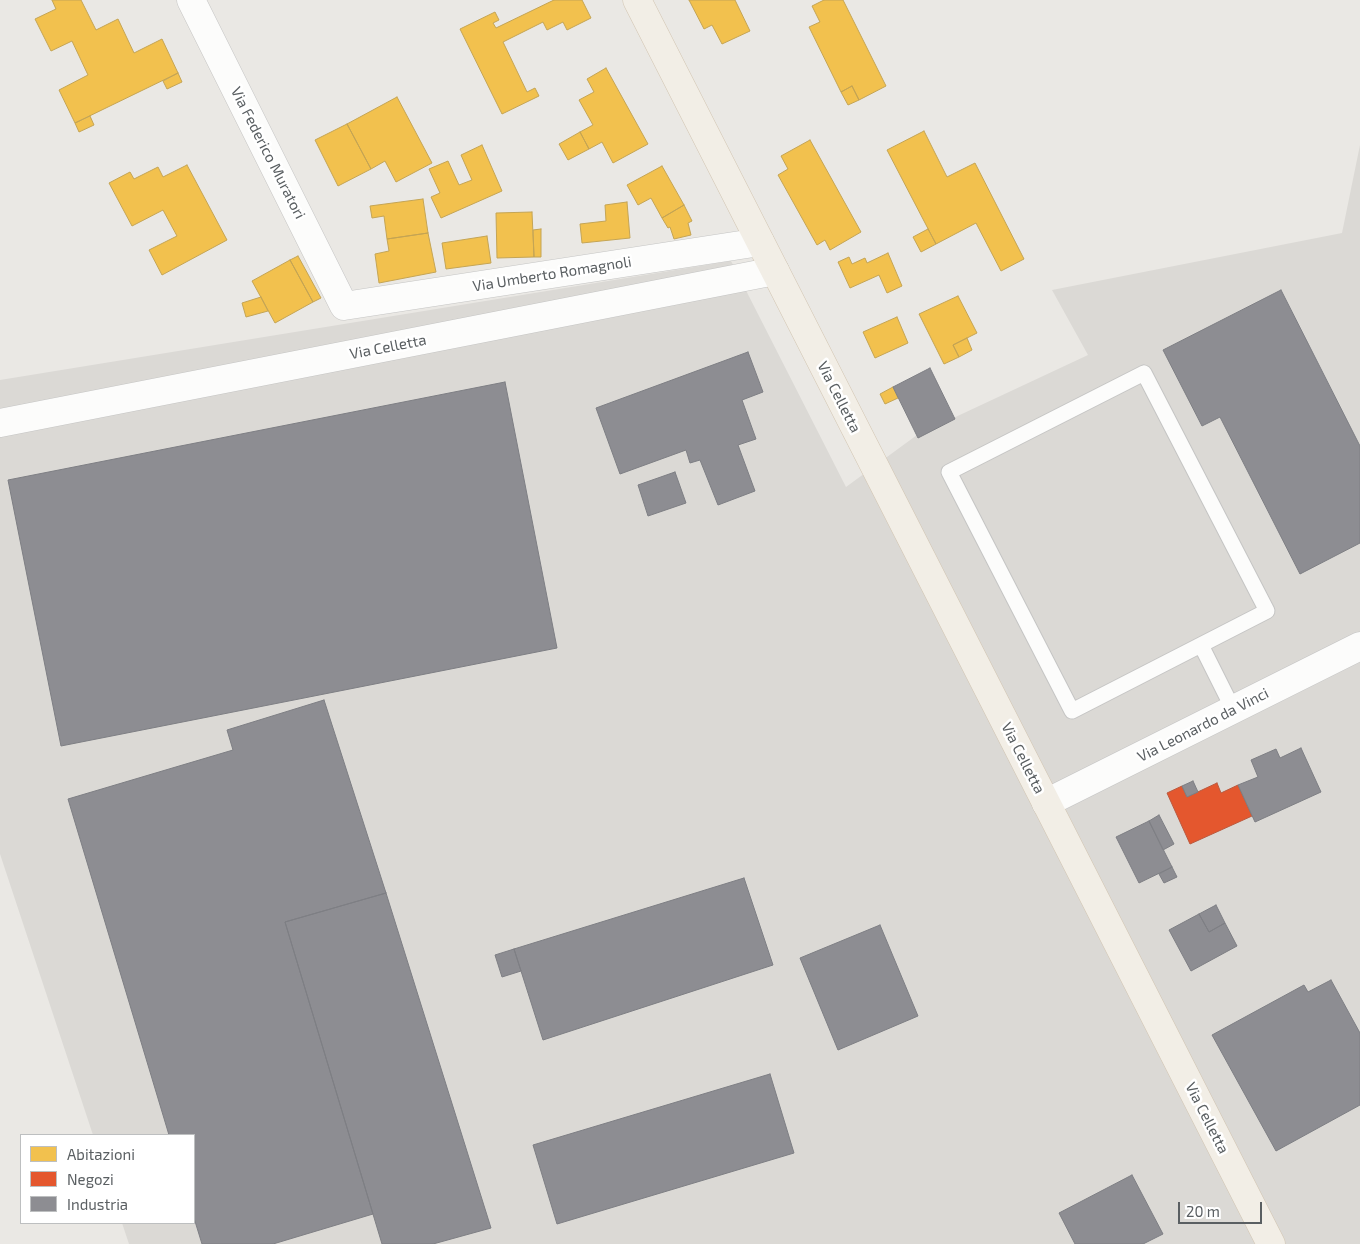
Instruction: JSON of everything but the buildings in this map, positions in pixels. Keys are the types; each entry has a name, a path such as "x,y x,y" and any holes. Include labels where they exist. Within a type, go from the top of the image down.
{"main road":[{"name":"Via Celletta","path":"637,0 1271,1244"}],"street":[{"name":"Via Federico Muratori","path":"191,0 344,306"},
{"name":"Via Umberto Romagnoli","path":"344,306 760,242"},
{"name":"Via Celletta","path":"0,423 775,271"},
{"name":"Via Leonardo da Vinci","path":"1046,803 1360,646"}],"lane":[{"path":"1144,373 1267,611 1201,645 1072,711 950,472 1144,373"},
{"path":"1201,645 1233,709"}],"shaded area":[{"path":"1360,145 1360,1244 129,1244 122,1224 195,1224 195,1134 93,1134 0,854 0,380 731,261 846,487 917,435 1088,355 1052,290 1342,233"}]}
